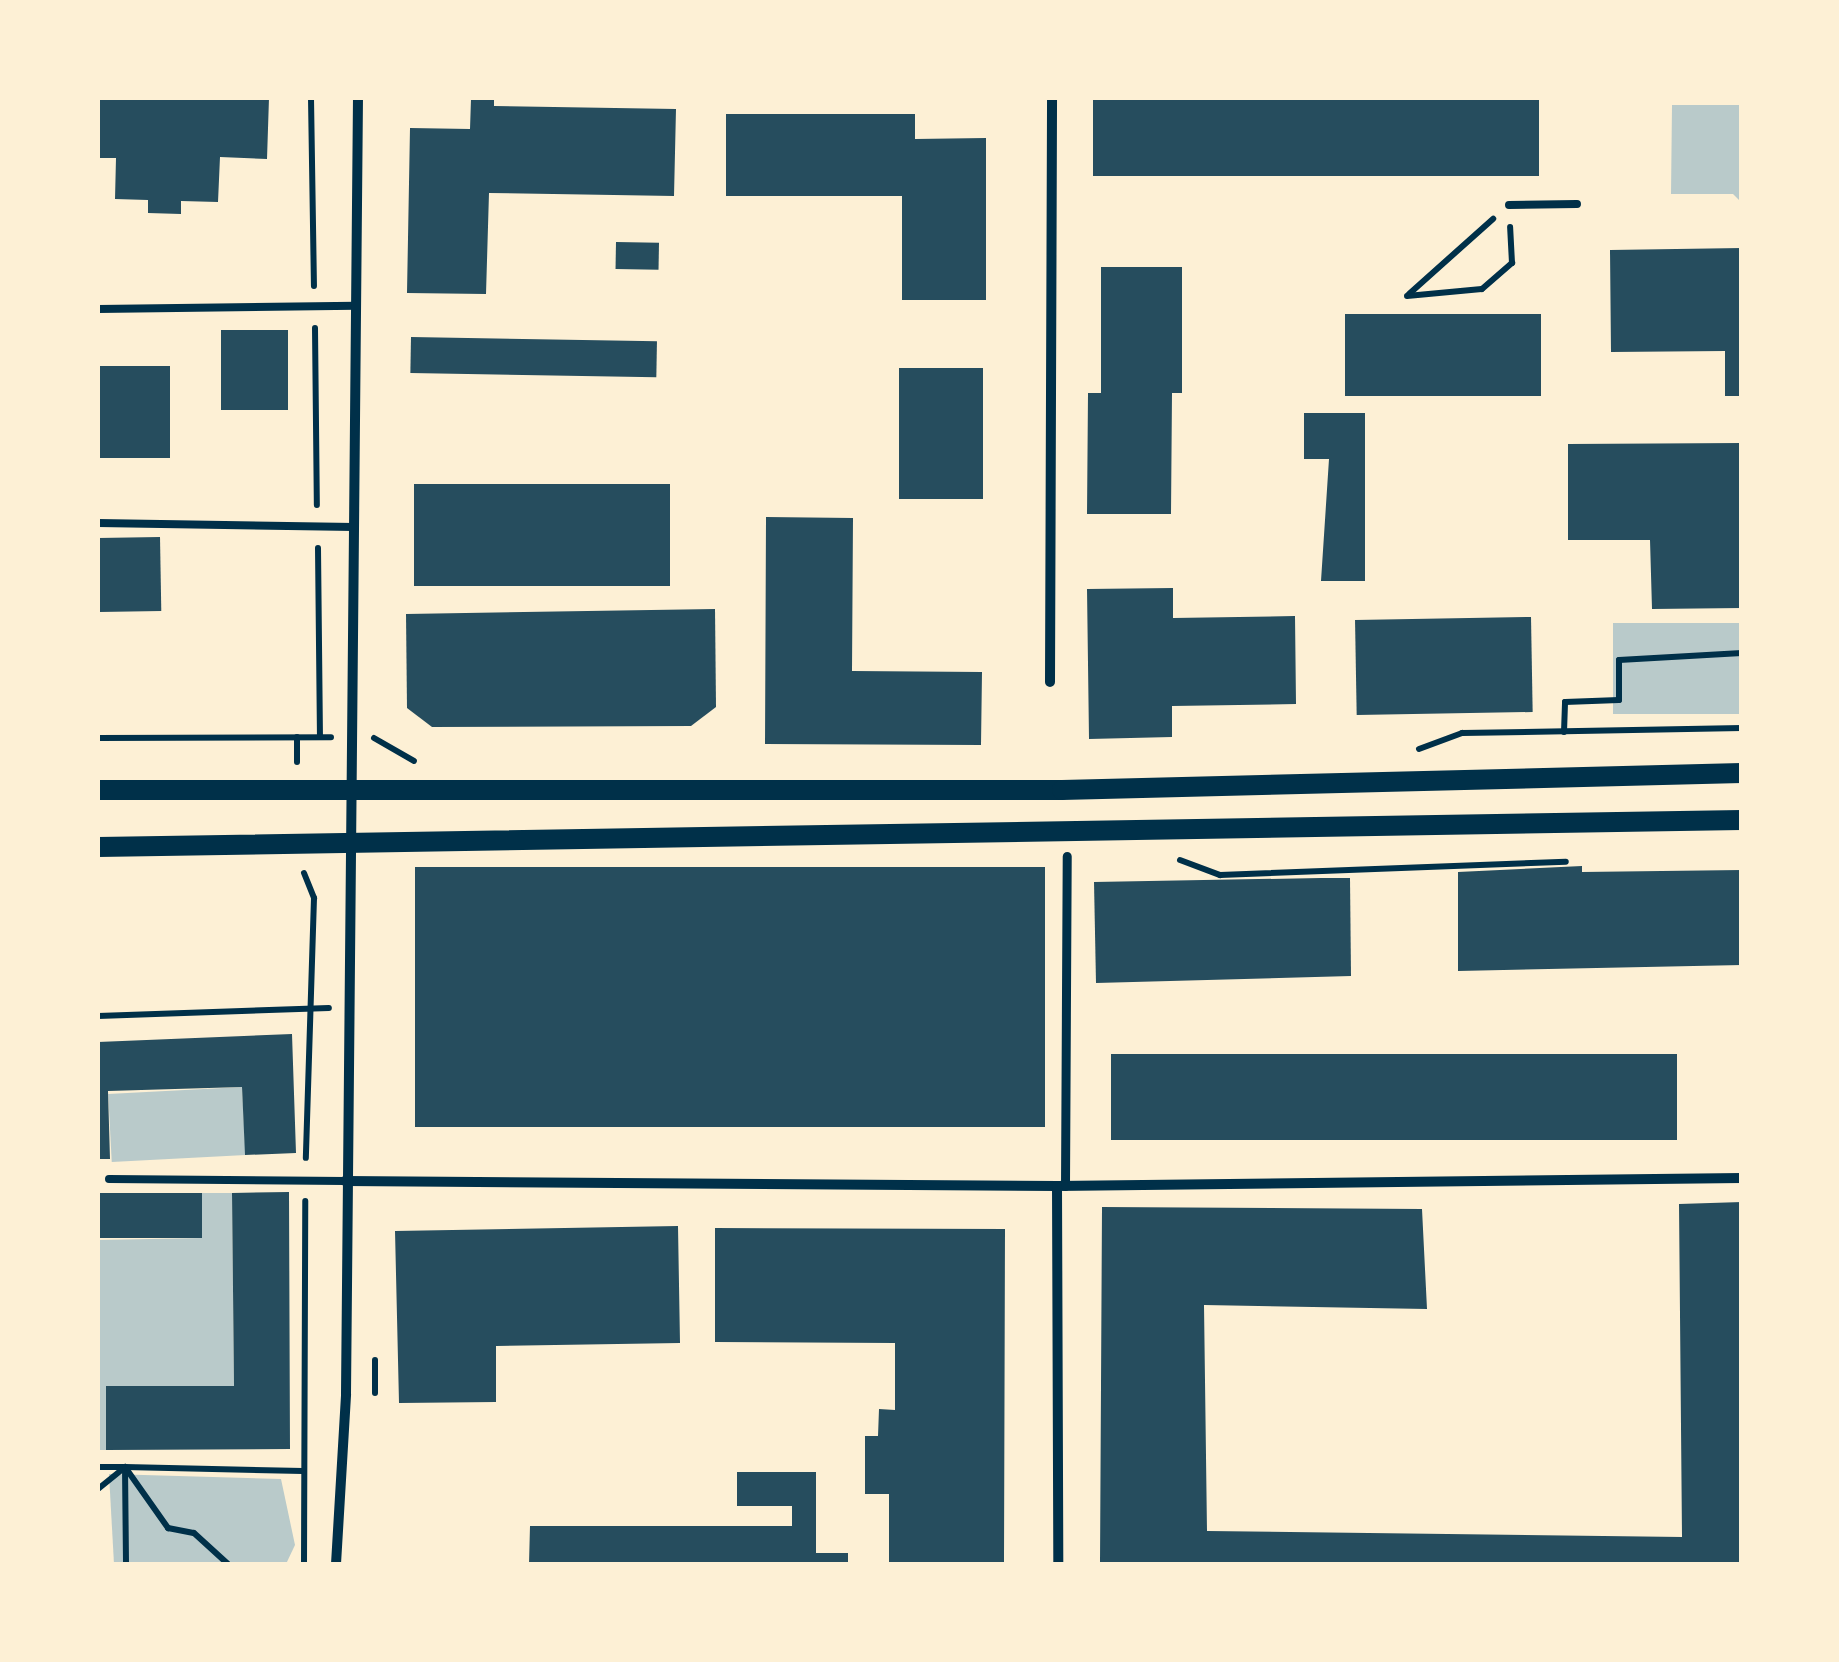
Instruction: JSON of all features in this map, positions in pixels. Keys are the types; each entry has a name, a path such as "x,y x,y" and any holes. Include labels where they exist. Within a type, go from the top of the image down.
{"main road":[{"path":"98,790 352,794 1062,790 1742,773"},
{"path":"98,847 350,838 1066,836 1742,820"}],"street":[{"path":"336,1564 341,1516 349,1008 358,98"},
{"path":"1050,682 1052,98"},
{"path":"1058,1564 1066,856"},
{"path":"345,1181 1061,1186 1742,1178"}],"lane":[{"path":"1509,205 1577,204"},
{"path":"98,309 356,306"},
{"path":"98,523 354,527"},
{"path":"110,1179 345,1181"}],"path":[{"path":"312,98 320,737"},
{"path":"1509,205 1512,262 1482,288 1407,296 1436,270 1509,205"},
{"path":"1564,732 1565,702 1619,700 1619,660 1742,653"},
{"path":"1165,855 1220,875 1566,862"},
{"path":"304,1564 309,1008"},
{"path":"98,1016 349,1008"},
{"path":"98,1467 303,1471"},
{"path":"98,1489 126,1467"},
{"path":"126,1467 126,1564"},
{"path":"126,1467 168,1528 194,1533 228,1564"}],"shaded area":[{"path":"1672,105 1741,105 1741,202 1733,194 1671,194"},
{"path":"1613,623 1741,623 1741,714 1613,714"},
{"path":"242,1087 246,1155 112,1162 108,1094"},
{"path":"202,1193 232,1193 234,1386 106,1386 106,1450 98,1450 98,1240 202,1238"},
{"path":"109,1474 281,1479 295,1545 286,1564 114,1564"}],"building":[{"path":"98,98 269,98 267,159 220,157 218,202 181,201 181,214 148,213 148,200 115,199 116,158 98,158"},
{"path":"1093,98 1539,98 1539,176 1093,176"},
{"path":"471,99 494,99 494,106 676,109 674,196 489,193 486,294 407,293 410,128 470,129"},
{"path":"726,114 915,114 915,139 986,138 986,300 902,300 902,196 726,196"},
{"path":"616,242 659,243 659,270 616,269"},
{"path":"1742,248 1742,396 1725,396 1725,351 1611,352 1610,250"},
{"path":"1101,267 1182,267 1182,393 1172,393 1171,514 1087,514 1088,393 1101,393"},
{"path":"1345,314 1541,314 1541,396 1345,396"},
{"path":"221,330 288,330 288,410 221,410"},
{"path":"411,337 657,341 656,377 410,373"},
{"path":"98,366 170,366 170,458 98,458"},
{"path":"899,368 983,368 983,499 899,499"},
{"path":"1304,413 1365,413 1365,581 1321,581 1329,459 1304,459"},
{"path":"1742,443 1742,608 1652,609 1650,540 1568,540 1568,444"},
{"path":"414,484 670,484 670,586 414,586"},
{"path":"766,517 853,518 852,671 982,672 981,745 765,744"},
{"path":"160,537 161,611 99,612 98,538"},
{"path":"1173,588 1173,618 1295,616 1296,704 1172,706 1172,737 1089,739 1087,589"},
{"path":"715,609 716,707 691,726 432,727 407,708 406,614"},
{"path":"1531,617 1533,712 1357,715 1355,620"},
{"path":"1582,866 1582,872 1742,870 1742,965 1458,971 1458,872"},
{"path":"415,867 1045,867 1045,1127 415,1127"},
{"path":"1350,878 1351,976 1096,983 1094,882"},
{"path":"292,1034 296,1153 245,1155 242,1087 108,1091 110,1159 98,1159 98,1042"},
{"path":"1111,1054 1677,1054 1677,1140 1111,1140"},
{"path":"289,1192 290,1449 106,1450 106,1386 234,1386 232,1193"},
{"path":"98,1193 202,1193 202,1238 98,1238"},
{"path":"1742,1202 1742,1564 1100,1564 1102,1207 1422,1209 1427,1309 1204,1305 1207,1531 1682,1537 1679,1204"},
{"path":"678,1226 680,1343 496,1346 496,1402 399,1403 395,1231"},
{"path":"715,1228 1005,1229 1004,1564 889,1564 889,1494 865,1494 865,1436 878,1436 879,1409 895,1410 895,1343 715,1342"},
{"path":"737,1472 816,1472 816,1553 848,1553 848,1564 529,1564 530,1526 792,1526 792,1506 737,1506"}]}
